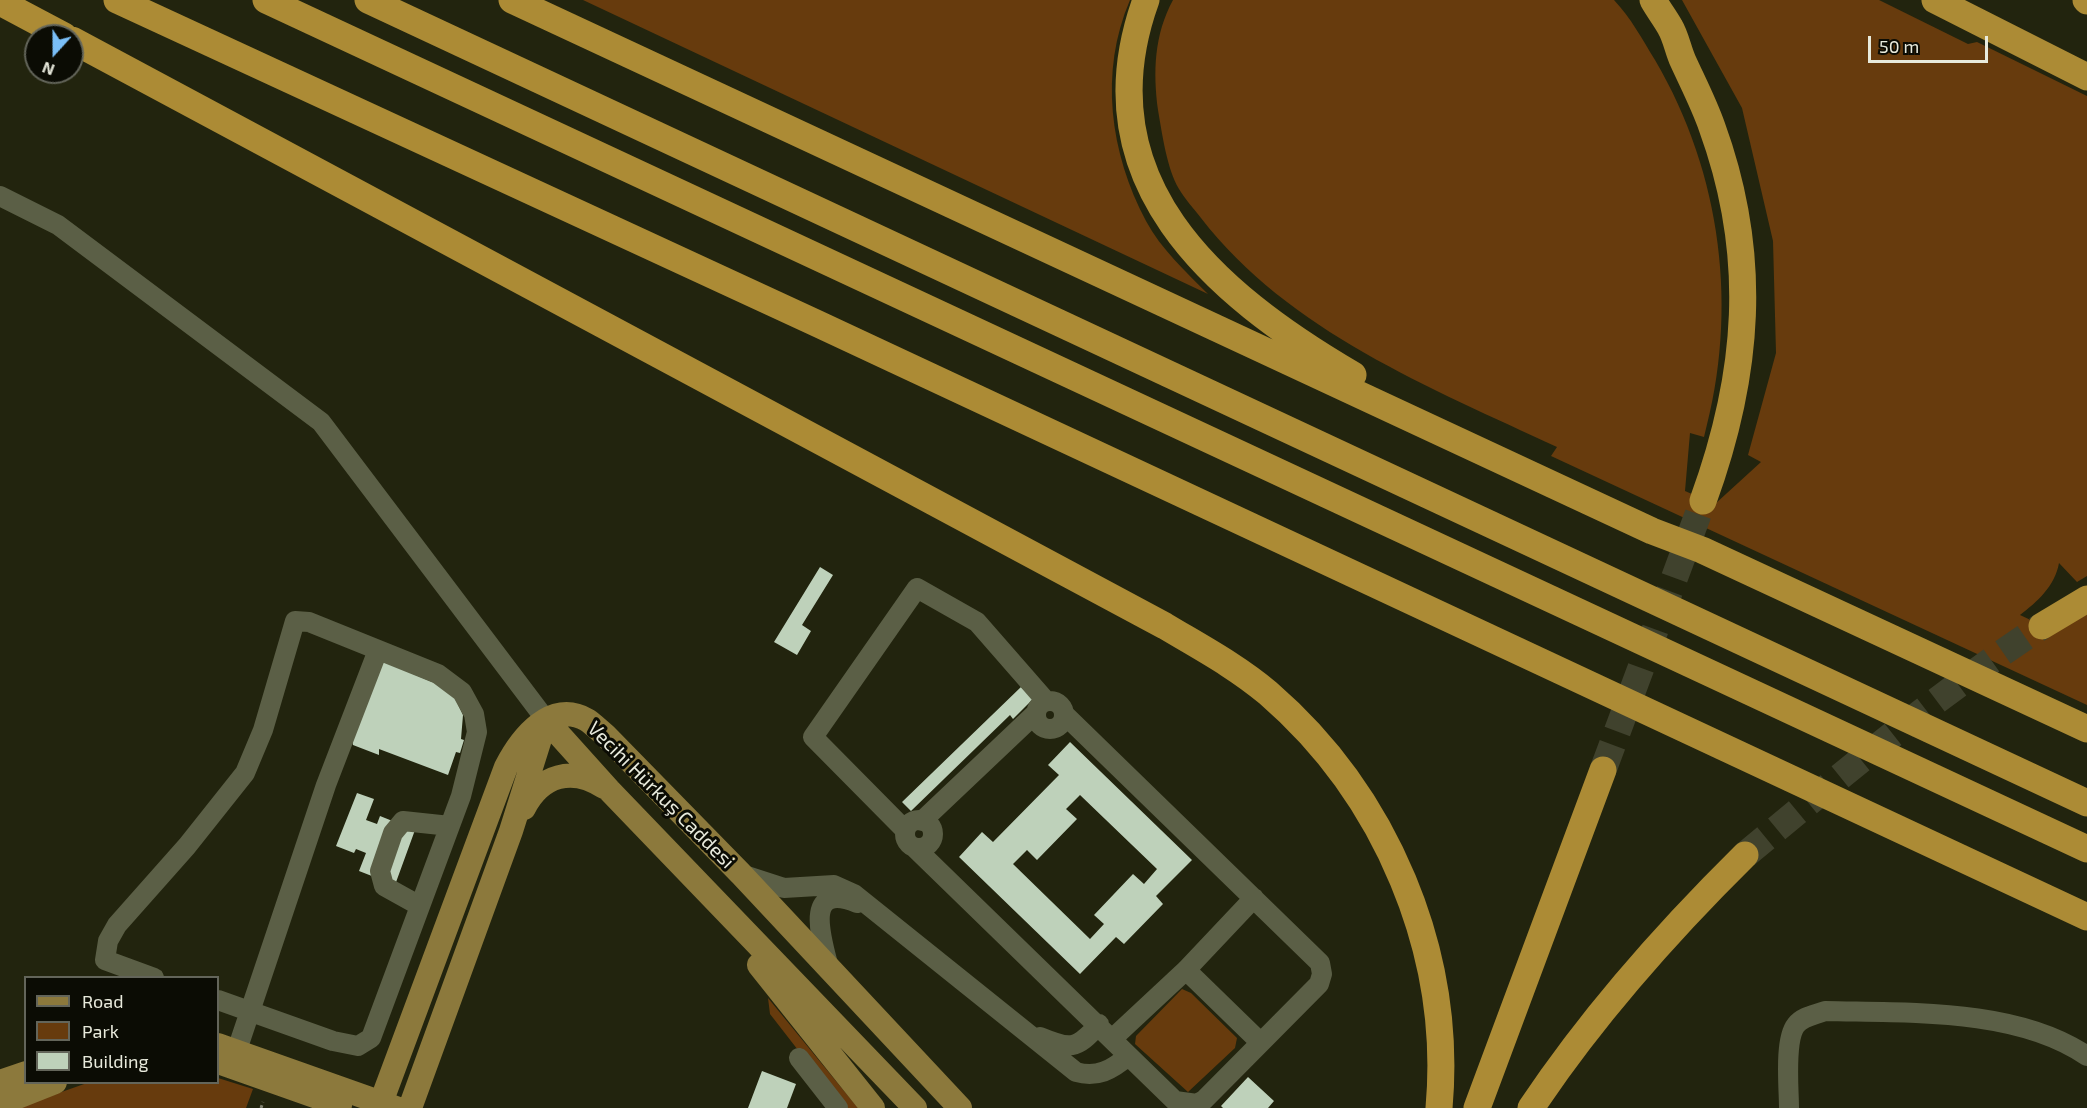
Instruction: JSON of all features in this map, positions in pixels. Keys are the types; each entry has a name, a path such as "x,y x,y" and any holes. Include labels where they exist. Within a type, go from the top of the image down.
{"highway":[{"path":"117,0 806,318 2087,917"},
{"path":"266,0 2087,849"},
{"path":"368,0 2087,803"},
{"path":"512,0 1652,531 1702,550 2087,729"},
{"path":"1146,0 1133,45 1130,70 1129,96 1135,142 1146,177 1158,202 1173,229 1196,257 1264,317 1303,345 1372,386 1677,531 1702,550"},
{"path":"1640,0 1682,59"},
{"path":"1653,0 1671,28 1712,127 1726,169 1742,261 1743,315 1738,375 1727,431 1703,501"},
{"path":"1935,0 2087,77"},
{"path":"0,2 41,24"},
{"path":"84,46 1145,615 1244,674 1300,723 1326,751 1377,825 1399,870 1428,952 1436,993 1441,1054 1439,1108"},
{"path":"2042,626 2087,599"},
{"path":"1477,1108 1603,770"},
{"path":"1531,1108 1612,998 1676,925 1745,855"}],"main road":[{"name":"Vecihi Hürkuş Caddesi","path":"915,1108 609,790 546,720 556,714 564,714 586,720 605,735 741,874 960,1108"},
{"path":"410,1108 511,831 546,720"},
{"path":"224,1052 386,1106 506,767 514,751 531,731 546,720"},
{"path":"511,831 528,800 547,780 572,775 592,779 609,790"},
{"path":"717,903 752,957 873,1108"},
{"path":"224,1052 348,1108"},
{"path":"0,1082 24,1074"},
{"path":"0,1104 52,1084"}],"lane":[{"path":"0,196 58,225 321,422 546,720"},
{"path":"914,825 813,737 917,588 977,622 1041,707 1038,723 1051,729 1059,725 1064,714 1320,963 1322,974 1319,984 1197,1104 1175,1101 905,839 914,825 1041,707"},
{"path":"149,976 105,960 108,941 117,925 187,846 245,773 263,730 296,621 309,622 438,674 462,692 474,714 477,732 474,752 450,826 371,1038 358,1046 333,1041 219,1000"},
{"path":"224,1052 250,1012 327,784 378,650"},
{"path":"420,906 384,886 380,871 393,833 404,821 412,820 450,826"},
{"path":"741,874 784,888 834,885 854,894 1032,1035 1042,1048 1076,1072 1086,1075 1102,1073 1115,1067 1128,1056"},
{"path":"829,968 818,926 821,907 828,900 837,898 870,908"},
{"path":"1032,1035 1060,1046 1068,1046 1084,1038 1105,1032 1186,970 1254,898"},
{"path":"1186,970 1260,1042"},
{"path":"1789,1108 1790,1038 1795,1026 1803,1019 1825,1011 1976,1018 2017,1024 2071,1046 2087,1056"},
{"path":"799,1058 838,1108"}],"path":[{"path":"261,1108 263,1102"}],"green space":[{"path":"583,0 1130,0 1120,27 1114,55 1112,84 1117,140 1124,168 1134,195 1152,231 1174,260 1208,294"},
{"path":"1173,0 1614,0 1641,37 1678,104 1696,149 1709,196 1718,244 1722,292 1721,341 1715,389 1704,437 1690,433 1685,491 1715,504 1761,462 1748,455 1776,353 1773,241 1742,108 1682,0 1879,0 1968,44 1977,42 2087,96 2087,576 2077,582 2059,563 2049,586 2039,599 2020,615 2052,630 2087,614 2087,705 1551,456 1557,447 1460,402 1364,353 1319,325 1276,293 1236,258 1201,218 1181,193 1171,171 1158,110 1156,54 1162,27"},
{"path":"1182,989 1191,993 1237,1038 1235,1048 1188,1092 1135,1044 1136,1036"},
{"path":"768,998 858,1108 843,1108 770,1014"},
{"path":"219,1078 253,1089 246,1108 16,1108 84,1084 219,1084"}],"building":[{"path":"820,567 833,575 802,625 811,631 797,655 774,642"},
{"path":"385,662 451,690 463,715 461,739 464,740 460,753 456,752 448,775 379,749 379,755 353,745 352,740 380,664"},
{"path":"1021,687 1033,699 1013,719 1010,715 911,811 902,802"},
{"path":"1070,742 1192,860 1156,896 1163,904 1124,944 1116,937 1080,974 959,857 982,832 993,842 1059,775 1048,765","holes":["1080,795 1157,869 1144,884 1133,874 1094,915 1104,924 1090,939 1013,864 1027,850 1037,860 1077,819 1066,809"]},
{"path":"357,793 374,799 366,820 377,824 380,816 415,830 395,885 359,871 366,853 356,849 354,853 336,846"},
{"path":"762,1071 796,1084 787,1108 748,1108"},
{"path":"1248,1077 1274,1101 1268,1108 1223,1108 1221,1106"}],"tunnel":[{"path":"1603,770 1703,501"},
{"path":"1745,855 1927,708 2042,626"}]}
